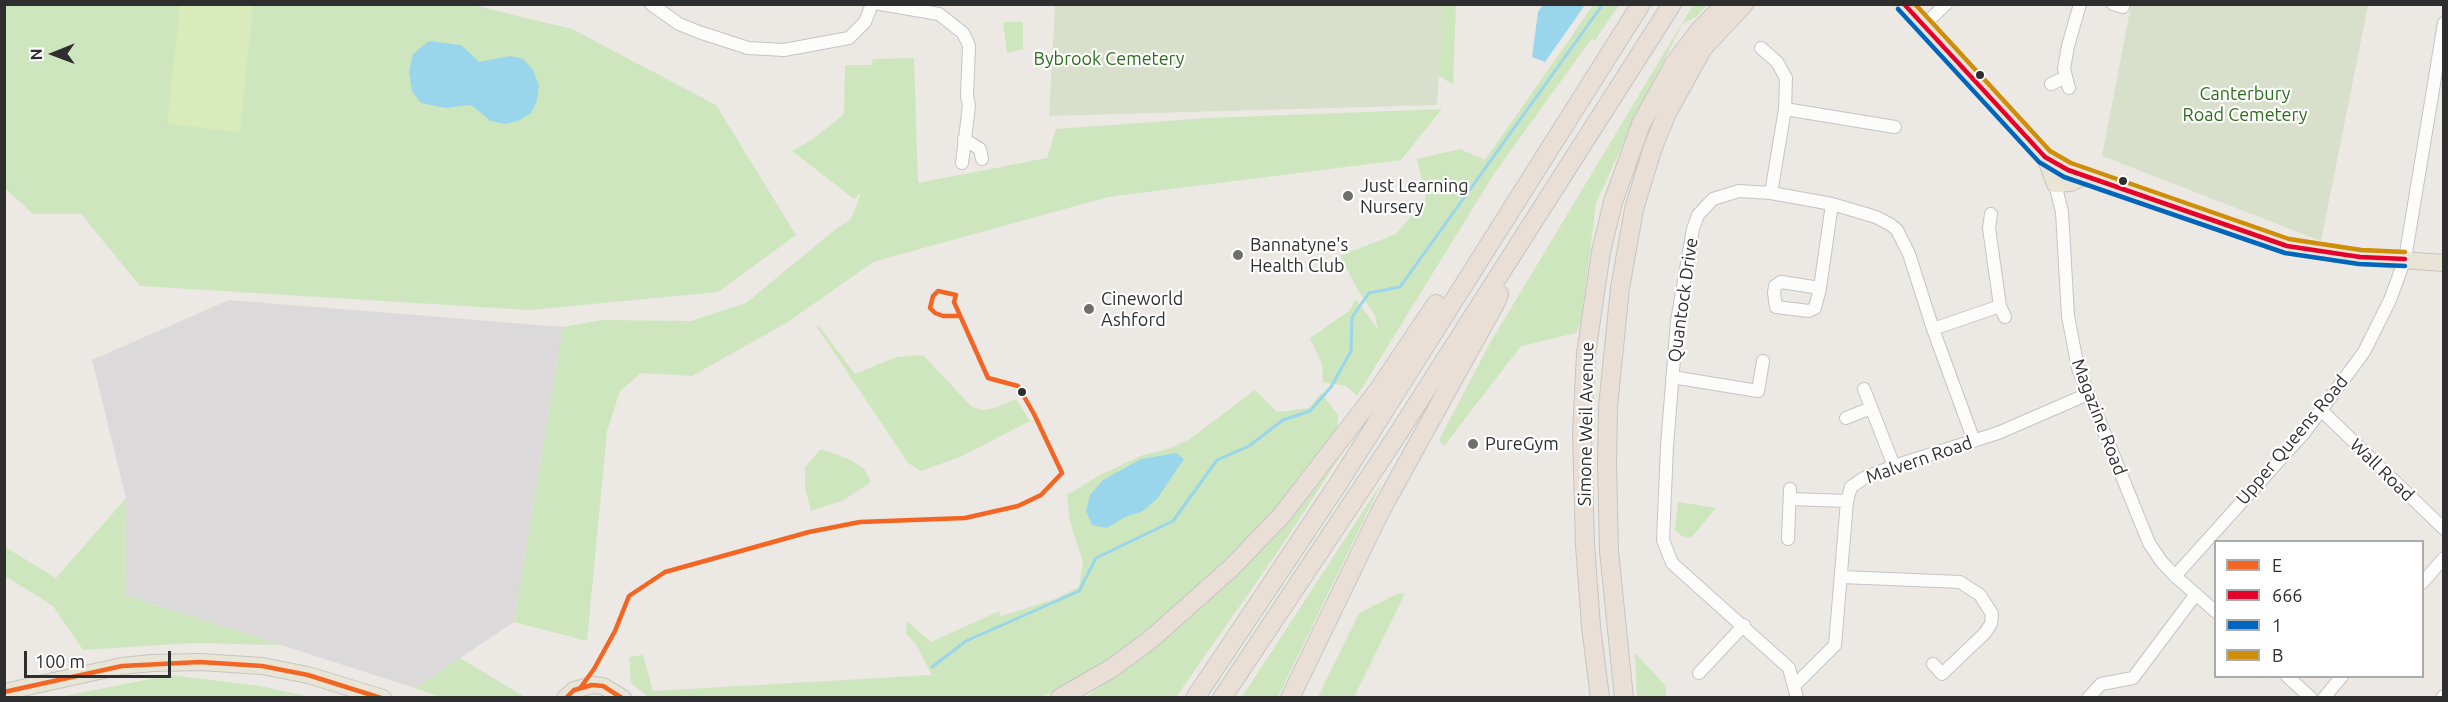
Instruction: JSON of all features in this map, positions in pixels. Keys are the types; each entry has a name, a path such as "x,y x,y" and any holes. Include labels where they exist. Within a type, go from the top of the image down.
{"highway":[{"path":"1195,698 1340,481 1641,4"},
{"path":"1222,698 1331,537 1672,4"},
{"name":"Simone Weil Avenue","path":"1600,698 1591,626 1585,545 1582,434 1586,354 1600,252 1623,169 1641,124 1674,64 1699,31 1725,4"},
{"name":"Simone Weil Avenue","path":"1624,698 1609,551 1607,464 1608,407 1620,288 1634,209 1653,147 1667,113 1703,48 1744,4"},
{"path":"1060,698 1112,668 1184,612 1231,568 1281,515 1379,389 1463,264 1494,234"},
{"path":"1290,698 1380,512 1496,302 1509,260"}],"main road":[{"path":"1904,4 2045,158 2085,176 2287,246 2360,258 2444,263"},
{"name":"Magazine Road","path":"2045,158 2055,184"},
{"path":"2055,184 2071,183 2085,176"},
{"path":"4,692 122,666 200,662 262,666 347,685 383,698"},
{"path":"565,698 574,690 592,685 603,686 623,698"}],"street":[{"path":"651,4 679,24 699,32 748,48 784,50 849,38 865,22 872,4"},
{"path":"880,4 939,14 963,33 969,46 967,96 969,106 962,163"},
{"path":"1923,26 1946,4"},
{"path":"2051,84 2067,82 2064,69 2080,4"},
{"name":"Upper Queens Road","path":"2175,576 2304,433 2364,352 2390,300 2405,259 2444,23"},
{"path":"1761,48 1777,62 1786,78 1785,109 1771,193"},
{"path":"1785,109 1895,127"},
{"path":"964,139 980,149 982,159"},
{"name":"Magazine Road","path":"2055,184 2062,212 2068,316 2078,368 2149,543 2160,561 2214,610"},
{"name":"Quantock Drive","path":"1796,691 1789,668 1744,625 1686,577 1672,563 1665,550 1662,528 1677,321 1693,229 1698,215 1713,199 1725,194 1739,191 1771,193 1832,204 1885,221 1897,230 1909,254 1933,329 1974,441"},
{"path":"1820,288 1832,204"},
{"path":"1933,329 2003,312 1989,228 1991,214"},
{"path":"1672,377 1758,390 1763,361"},
{"path":"1864,389 1894,466"},
{"name":"Malvern Road","path":"1796,691 1835,645 1847,501 1851,488 1856,483 1894,466 1974,441 2088,394"},
{"path":"1846,418 1871,408"},
{"name":"Wall Road","path":"2321,410 2444,529"},
{"path":"1788,539 1790,494 1847,501"},
{"path":"2424,581 2444,558"},
{"path":"1842,577 1960,582 1980,595 1992,614 1991,624 1985,633 1942,674 1933,664"},
{"path":"2088,698 2101,684 2133,678 2196,594"},
{"path":"1699,673 1744,625"},
{"path":"2289,678 2311,698"},
{"path":"2324,698 2340,678"}],"shaded area":[{"path":"229,300 563,327 514,622 415,688 125,595 126,498 92,360"}],"green space":[{"path":"469,4 572,29 716,105 796,235 718,292 530,310 140,286 81,214 33,214 5,188 4,5"},
{"path":"1594,4 1619,5 1594,42 1592,38 1494,174 1357,396 1346,386 1323,382 1322,364 1310,338 1349,311 1356,299 1378,330 1375,315 1359,292 1340,256 1396,234 1426,199 1417,159 1460,149 1485,160"},
{"path":"180,5 253,5 240,132 167,124"},
{"name":"Bybrook Cemetery","path":"1055,5 1443,5 1437,105 1049,116"},
{"path":"1435,5 1456,5 1453,85 1431,70"},
{"path":"1693,5 1707,5 1696,17 1682,24 1596,203 1581,322 1576,333 1521,346 1444,446 1439,440 1490,343"},
{"name":"Canterbury Road Cemetery","path":"2131,5 2368,5 2321,241 2102,156"},
{"path":"1003,22 1023,22 1023,49 1007,53"},
{"path":"914,58 918,183 1047,158 1056,129 1210,118 1442,109 1401,160 1108,197 873,262 788,322 692,376 641,373 620,391 607,431 587,641 514,622 563,327 602,320 691,321 746,303 851,219 861,193 854,199 792,151 813,139 844,114 845,65 871,65 873,59"},
{"path":"819,326 855,374 896,357 923,355 972,407 982,410 995,408 1016,399 1030,421 960,457 921,471 908,463 817,327"},
{"path":"1255,390 1277,412 1309,408 1321,393 1338,415 1337,435 1277,509 1176,608 1118,654 1073,684 1044,696 1028,698 648,697 631,683 629,657 643,655 653,691 932,675 915,643 906,634 907,621 931,642 999,611 1001,616 1055,599 1079,587 1083,562 1070,522 1067,495 1098,476 1143,455 1168,449 1190,439"},
{"path":"821,449 851,460 864,469 871,482 844,500 811,511 805,488 805,467"},
{"path":"1343,452 1279,550 1176,697 1084,698 1165,638 1285,521"},
{"path":"1382,482 1278,697 1242,697"},
{"path":"126,498 125,595 281,645 191,643 83,650 53,606 5,576 5,547 56,578"},
{"path":"1678,502 1716,508 1691,538 1682,536 1675,530"},
{"path":"1399,593 1405,594 1354,697 1318,697 1359,613"},
{"path":"1635,653 1665,685 1667,697 1637,697"},
{"path":"460,658 525,697 440,697 415,688"},
{"path":"171,675 260,686 311,697 59,697"}],"water":[{"path":"1543,5 1585,5 1545,62 1532,57 1538,12"},
{"path":"429,41 461,45 479,62 510,56 523,59 533,70 539,85 537,101 531,113 518,121 505,124 491,121 471,105 445,108 421,103 412,91 409,72 413,54"},
{"path":"1176,453 1184,459 1157,499 1143,511 1125,517 1107,528 1092,525 1086,511 1090,495 1103,480 1141,459"}],"waterway":[{"path":"932,667 966,641 1079,591 1096,558 1173,521 1217,460 1249,446 1283,420 1310,411 1331,387 1351,351 1352,317 1369,293 1400,287 1603,4"}],"transit line":[{"name":"666","path":"1904,4 2045,157 2068,170 2287,246 2360,257 2405,259"},
{"name":"B","path":"1915,4 2050,151 2071,163 2289,239 2361,250 2405,252"},
{"name":"1","path":"1898,9 2039,162 2064,177 2285,253 2359,264 2405,266"},
{"name":"E","path":"581,687 615,631 629,596 665,572 809,532 860,522 965,518 1018,506 1041,495 1062,473 1034,414 1018,386 988,378 954,302 956,295 938,291 933,296 930,308 935,313 943,316 960,316"},
{"name":"E","path":"4,692 122,666 200,662 262,666 308,675 381,698"},
{"name":"E","path":"566,698 574,690 592,685 603,686 622,698"}],"place":[{"name":"Just Learning Nursery","path":"1348,196"},
{"name":"Bannatyne's Health Club","path":"1238,255"},
{"name":"Cineworld Ashford","path":"1089,309"},
{"name":"PureGym","path":"1473,444"}]}
